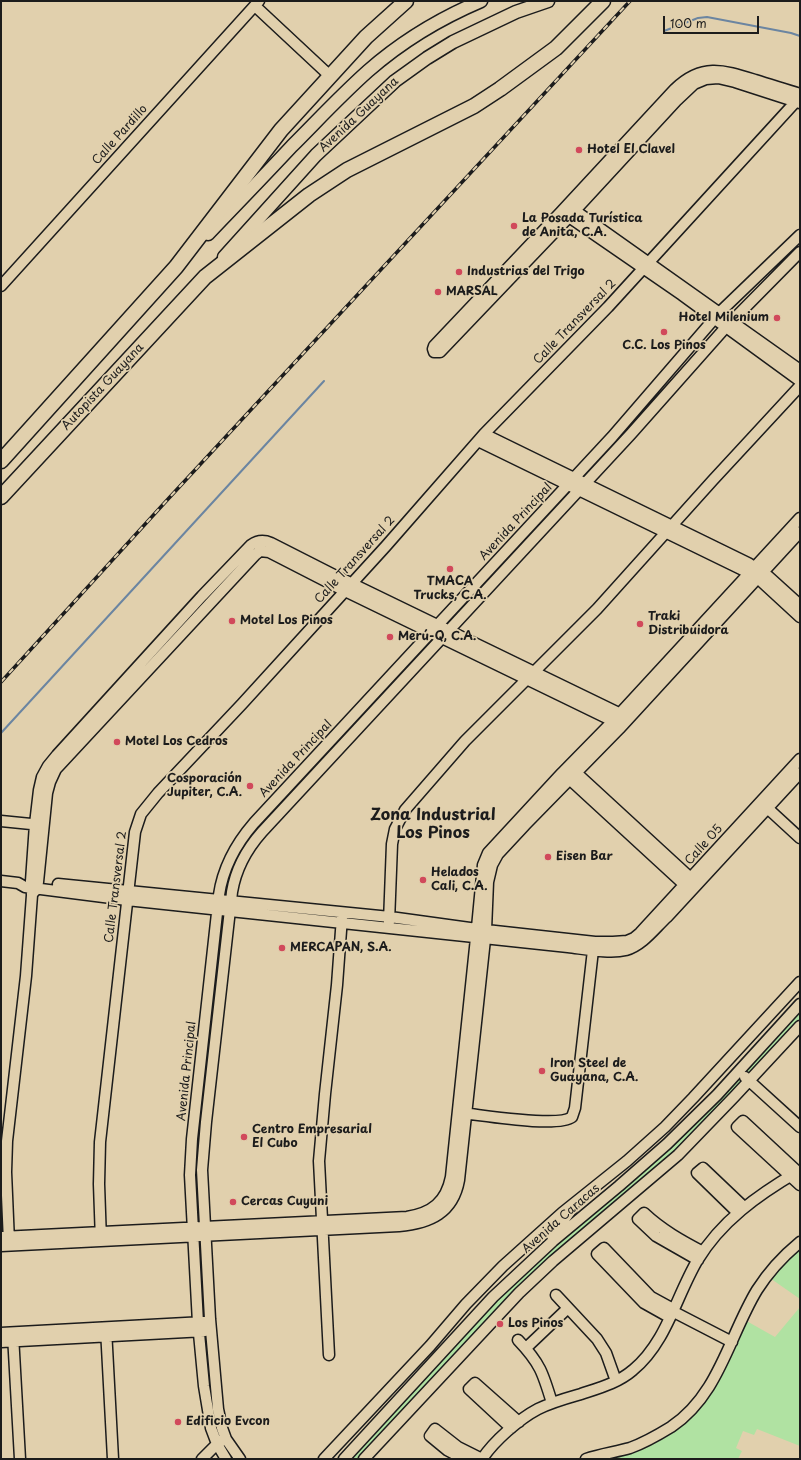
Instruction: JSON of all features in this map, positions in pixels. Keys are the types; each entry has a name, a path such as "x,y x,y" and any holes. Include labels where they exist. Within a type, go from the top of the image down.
{"highway":[{"name":"Autopista Guayana","path":"1,497 206,277 329,181 347,170 474,106 500,89 556,48 603,1"},
{"name":"Autopista Guayana","path":"1,461 176,267 281,130 366,37 404,4"}],"main road":[{"name":"Avenida Guayana","path":"176,267 325,112 368,71 424,30 465,8 482,1"},
{"name":"Avenida Guayana","path":"206,277 316,155 395,81 427,58 453,42 516,12 548,1"}],"street":[{"path":"257,3 330,76"},
{"name":"Calle Pardillo","path":"1,286 257,3"},
{"path":"568,211 434,346 434,352 440,352 656,116 680,84 693,80 707,71 726,71 799,99"},
{"name":"Calle Transversal 2","path":"101,1236 98,1184 100,1142 135,832 138,820 144,809 348,588 481,437 608,307 799,99"},
{"path":"568,211 718,315 800,381"},
{"name":"Avenida Principal","path":"240,1459 221,1441 211,1428 207,1410 199,1327 190,1175 195,1111 218,904 223,874 232,851 251,827 435,630 612,437 718,315 800,235"},
{"name":"Avenida Principal","path":"226,1459 221,1441 222,1428 218,1409 210,1326 202,1170 207,1112 233,882 242,859 249,847 582,487 729,324 800,252"},
{"path":"729,324 800,370"},
{"path":"388,928 390,917 392,844 395,829 410,803 465,741 597,609 800,386"},
{"path":"481,437 756,573 800,605"},
{"path":"262,541 260,551 133,679 56,763 45,771 40,782 39,825 26,976 8,1141 5,1241 389,1223 421,1215 434,1208 442,1200 448,1190 462,1114 488,853 494,845 569,773 621,719 756,573 800,518"},
{"path":"756,573 800,532"},
{"path":"133,679 225,571 251,545 256,542 262,541 271,543 348,588"},
{"path":"260,551 269,552 348,588 621,719"},
{"path":"225,571 233,578"},
{"path":"756,573 800,617"},
{"name":"Calle 05","path":"624,946 645,938 764,805 800,759"},
{"path":"569,773 691,885"},
{"name":"Calle 05","path":"764,805 800,773"},
{"path":"764,805 800,838"},
{"path":"1,821 39,825"},
{"path":"240,840 249,847"},
{"path":"232,851 242,859"},
{"path":"1,881 18,883 25,880 34,886 218,904 342,923 388,928 481,934 534,940 593,950 609,951 624,946"},
{"path":"230,906 342,912 390,917 481,934"},
{"path":"329,1355 319,1170 320,1138 342,912"},
{"path":"534,940 595,942 624,946"},
{"path":"462,1114 546,1122 563,1121 572,1117 575,1108 593,950"},
{"path":"324,1459 430,1346 466,1304 503,1266 562,1213 627,1161 694,1098 800,982"},
{"name":"Avenida Caracas","path":"344,1459 493,1297 552,1241 631,1176 667,1144 739,1071 800,1004"},
{"path":"364,1459 519,1293 553,1260 668,1164 693,1140 800,1026"},
{"path":"739,1071 799,1123"},
{"path":"195,1111 207,1112"},
{"path":"796,1174 737,1127 743,1121 796,1174 800,1185"},
{"path":"192,1141 204,1142"},
{"path":"627,1161 640,1158 667,1144"},
{"path":"464,1459 447,1450 430,1436 436,1429 458,1447 482,1459 493,1445 515,1425 537,1409 616,1381 636,1368 650,1352 700,1256 718,1234 741,1210 761,1194 796,1174"},
{"path":"534,1259 577,1202"},
{"path":"644,1213 655,1224 700,1256 656,1236 638,1219 644,1213"},
{"path":"586,1459 631,1447 662,1433 690,1411 706,1392 722,1364 750,1302 763,1281 778,1262 800,1242"},
{"path":"671,1313 651,1297 604,1248 597,1254 644,1303 671,1313 732,1342"},
{"path":"556,1295 590,1330 602,1345 616,1381"},
{"path":"526,1348 568,1308"},
{"path":"1,1342 13,1337 210,1326"},
{"path":"106,1331 113,1459"},
{"path":"1,1333 13,1337"},
{"path":"13,1337 20,1459"},
{"path":"518,1340 526,1348 540,1368 552,1403"},
{"path":"202,1459 221,1441"}],"green space":[{"path":"800,1004 800,1026 693,1140 553,1261 364,1459 344,1459 493,1297 631,1176"},
{"path":"797,1245 800,1249 800,1299 767,1276"},
{"path":"800,1307 800,1446 757,1429 754,1435 743,1431 736,1448 742,1451 738,1459 586,1459 621,1450 690,1411 743,1319 775,1337"}],"waterway":[{"path":"664,31 698,18 707,17 800,36"},
{"path":"1,733 324,381"}],"railway":[{"path":"1,682 169,498 630,1"}],"place":[{"name":"Hotel El Clavel","path":"579,150"},
{"name":"La Posada Turística de Anita, C.A.","path":"514,226"},
{"name":"Industrias del Trigo","path":"459,272"},
{"name":"MARSAL","path":"438,292"},
{"name":"Hotel Milenium","path":"777,318"},
{"name":"C.C. Los Pinos","path":"664,332"},
{"name":"TMACA Trucks, C.A.","path":"450,569"},
{"name":"Motel Los Pinos","path":"232,621"},
{"name":"Traki Distribuidora","path":"640,624"},
{"name":"Merú-Q, C.A.","path":"390,637"},
{"name":"Motel Los Cedros","path":"117,742"},
{"name":"Cosporación Jupiter, C.A.","path":"250,786"},
{"name":"Eisen Bar","path":"548,857"},
{"name":"Helados Cali, C.A.","path":"423,880"},
{"name":"MERCAPAN, S.A.","path":"282,948"},
{"name":"Iron Steel de Guayana, C.A.","path":"542,1071"},
{"name":"Centro Empresarial El Cubo","path":"244,1137"},
{"name":"Cercas Cuyuni","path":"233,1202"},
{"name":"Los Pinos","path":"500,1324"},
{"name":"Edificio Evcon","path":"178,1422"}],"district":[{"name":"Zona Industrial Los Pinos","path":"433,825"}]}
